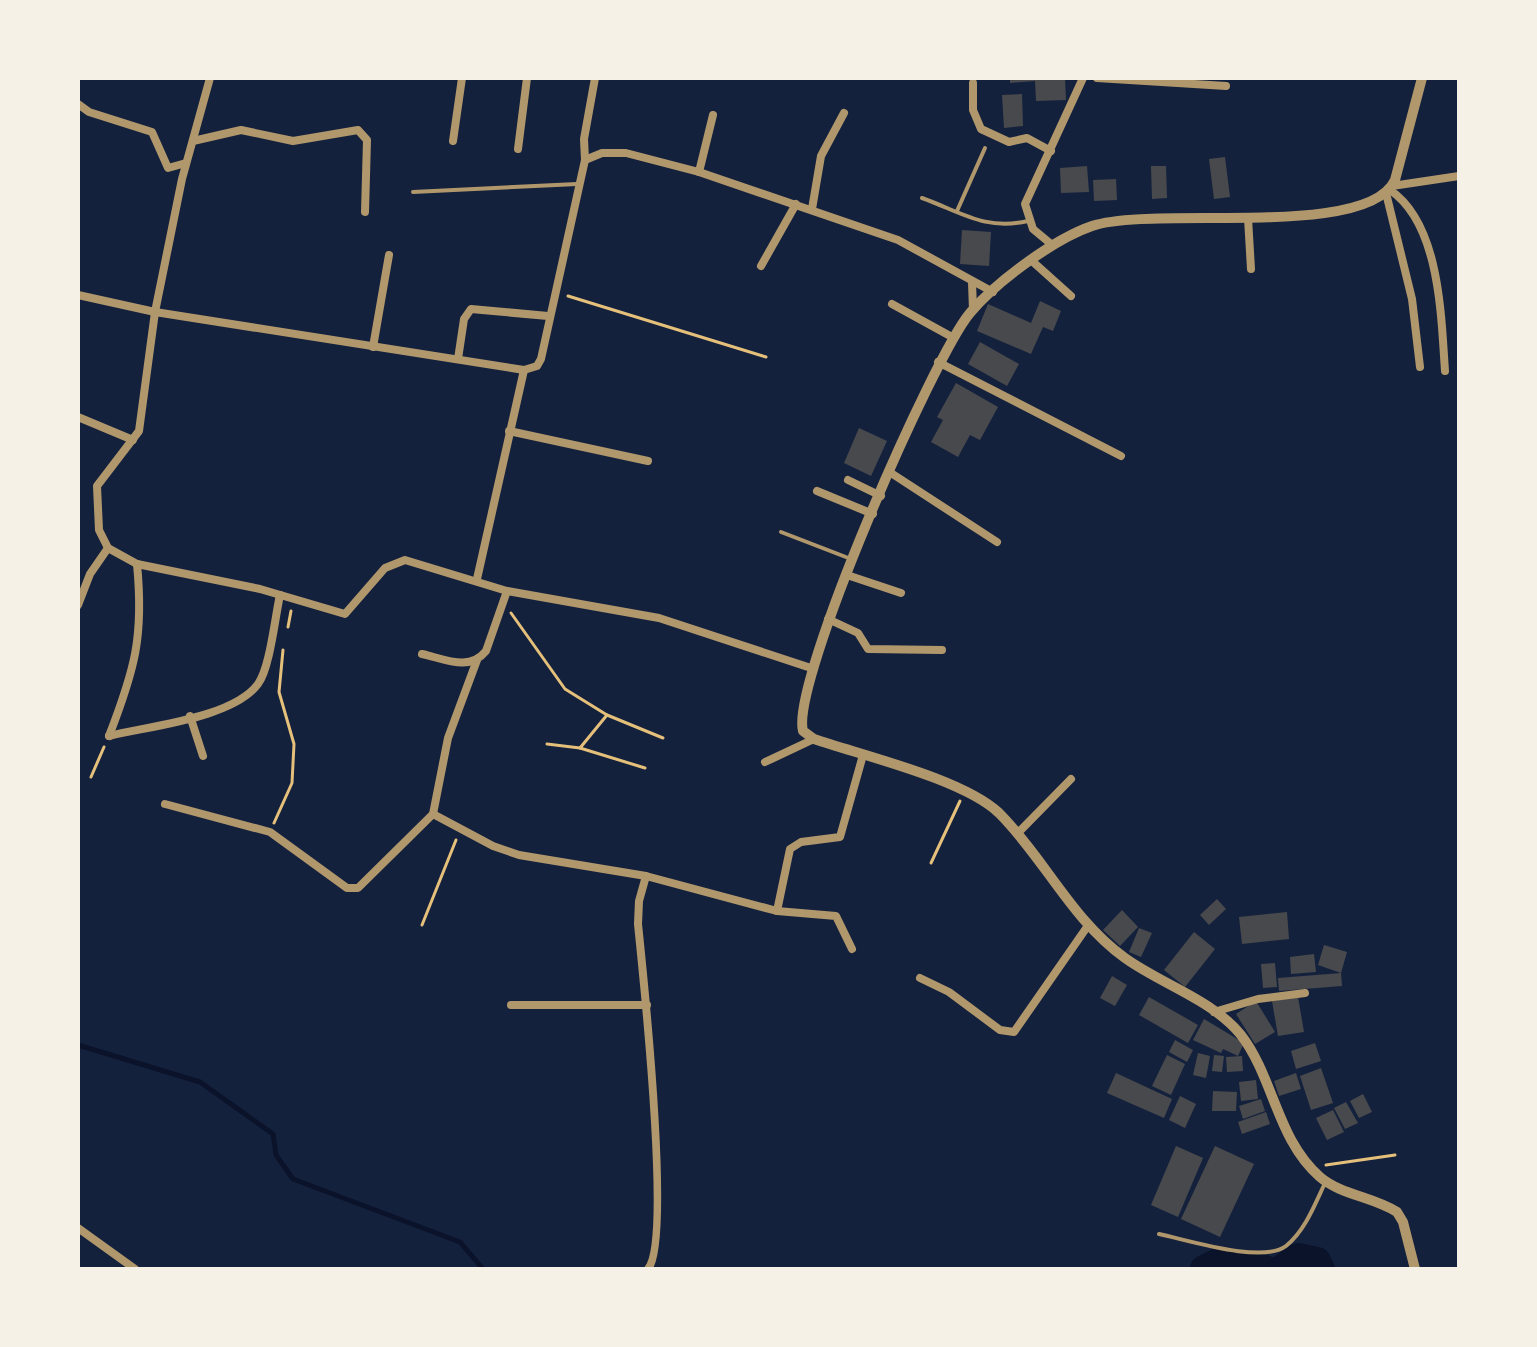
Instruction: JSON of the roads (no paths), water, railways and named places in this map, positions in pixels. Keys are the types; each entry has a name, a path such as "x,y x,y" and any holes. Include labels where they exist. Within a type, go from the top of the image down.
{"street":[{"path":"210,78 186,163 155,312 139,431 97,486 99,530 108,548 137,564 280,595 345,614 385,568 405,560 477,579 507,591 659,618 811,668"},
{"path":"453,141 462,78"},
{"path":"518,149 527,78"},
{"path":"78,295 155,312 524,370 539,363 577,184 585,160 584,139 595,78"},
{"path":"1051,244 1028,221 1025,204 1083,78"},
{"path":"1097,78 1226,86"},
{"path":"1420,367 1412,299 1390,189 1422,78"},
{"path":"973,83 973,110 981,129 1009,142 1027,138 1051,151"},
{"path":"78,104 89,112 152,132 168,168 186,163"},
{"path":"812,209 821,156 844,113"},
{"path":"699,172 713,115"},
{"path":"193,141 241,130 293,141 358,130 367,140 365,212"},
{"path":"585,160 602,153 626,153 699,172 898,240 993,292"},
{"path":"1415,1269 1403,1222 1397,1212 1326,1182 1310,1167 1281,1120 1250,1049 1230,1024 1126,959 1087,927 998,812 964,790 814,739 803,731 801,720 811,668 828,619 938,362 973,310 1051,244 1093,226 1126,218 1311,217 1346,210 1390,189 1459,176"},
{"path":"1390,189 1411,208 1424,231 1440,315 1445,371"},
{"path":"761,266 796,204"},
{"path":"1248,218 1251,269"},
{"path":"373,347 389,255"},
{"path":"1032,261 1071,296"},
{"path":"972,282 973,310"},
{"path":"892,304 952,337"},
{"path":"458,359 464,319 471,309 548,316"},
{"path":"938,362 1121,456"},
{"path":"477,579 524,370"},
{"path":"78,417 133,440"},
{"path":"509,431 648,461"},
{"path":"891,473 997,542"},
{"path":"848,480 881,496"},
{"path":"817,491 873,514"},
{"path":"78,605 90,574 108,548"},
{"path":"137,564 141,607 139,645 135,669 109,736 224,708 257,686 280,595"},
{"path":"847,575 901,593"},
{"path":"165,804 270,832 353,890 368,880 433,814 448,738 477,660 486,651 507,591"},
{"path":"828,619 858,633 868,649 942,650"},
{"path":"422,654 464,664 477,660"},
{"path":"190,716 203,756"},
{"path":"765,762 814,739"},
{"path":"777,911 790,849 801,842 840,837 863,755"},
{"path":"1017,834 1071,779"},
{"path":"433,814 519,855 646,876 777,911 836,916 852,949"},
{"path":"646,876 639,901 638,924 656,1130 655,1248 648,1269"},
{"path":"920,978 949,992 1000,1030 1014,1032 1087,927"},
{"path":"1214,1012 1258,999 1305,993"},
{"path":"511,1005 647,1005"},
{"path":"78,1228 135,1269"}],"lane":[{"path":"957,211 985,148"},
{"path":"413,192 577,184"},
{"path":"922,198 996,226 1028,221"},
{"path":"781,532 854,560"},
{"path":"1159,1234 1255,1253 1279,1251 1289,1244 1308,1219 1326,1182"}],"waterway":[{"path":"78,1045 200,1082 273,1134 276,1155 293,1179 460,1242 483,1269"},
{"path":"1281,1269 1298,1257 1317,1261 1321,1269"},
{"path":"1204,1269 1218,1262 1265,1269"}]}
